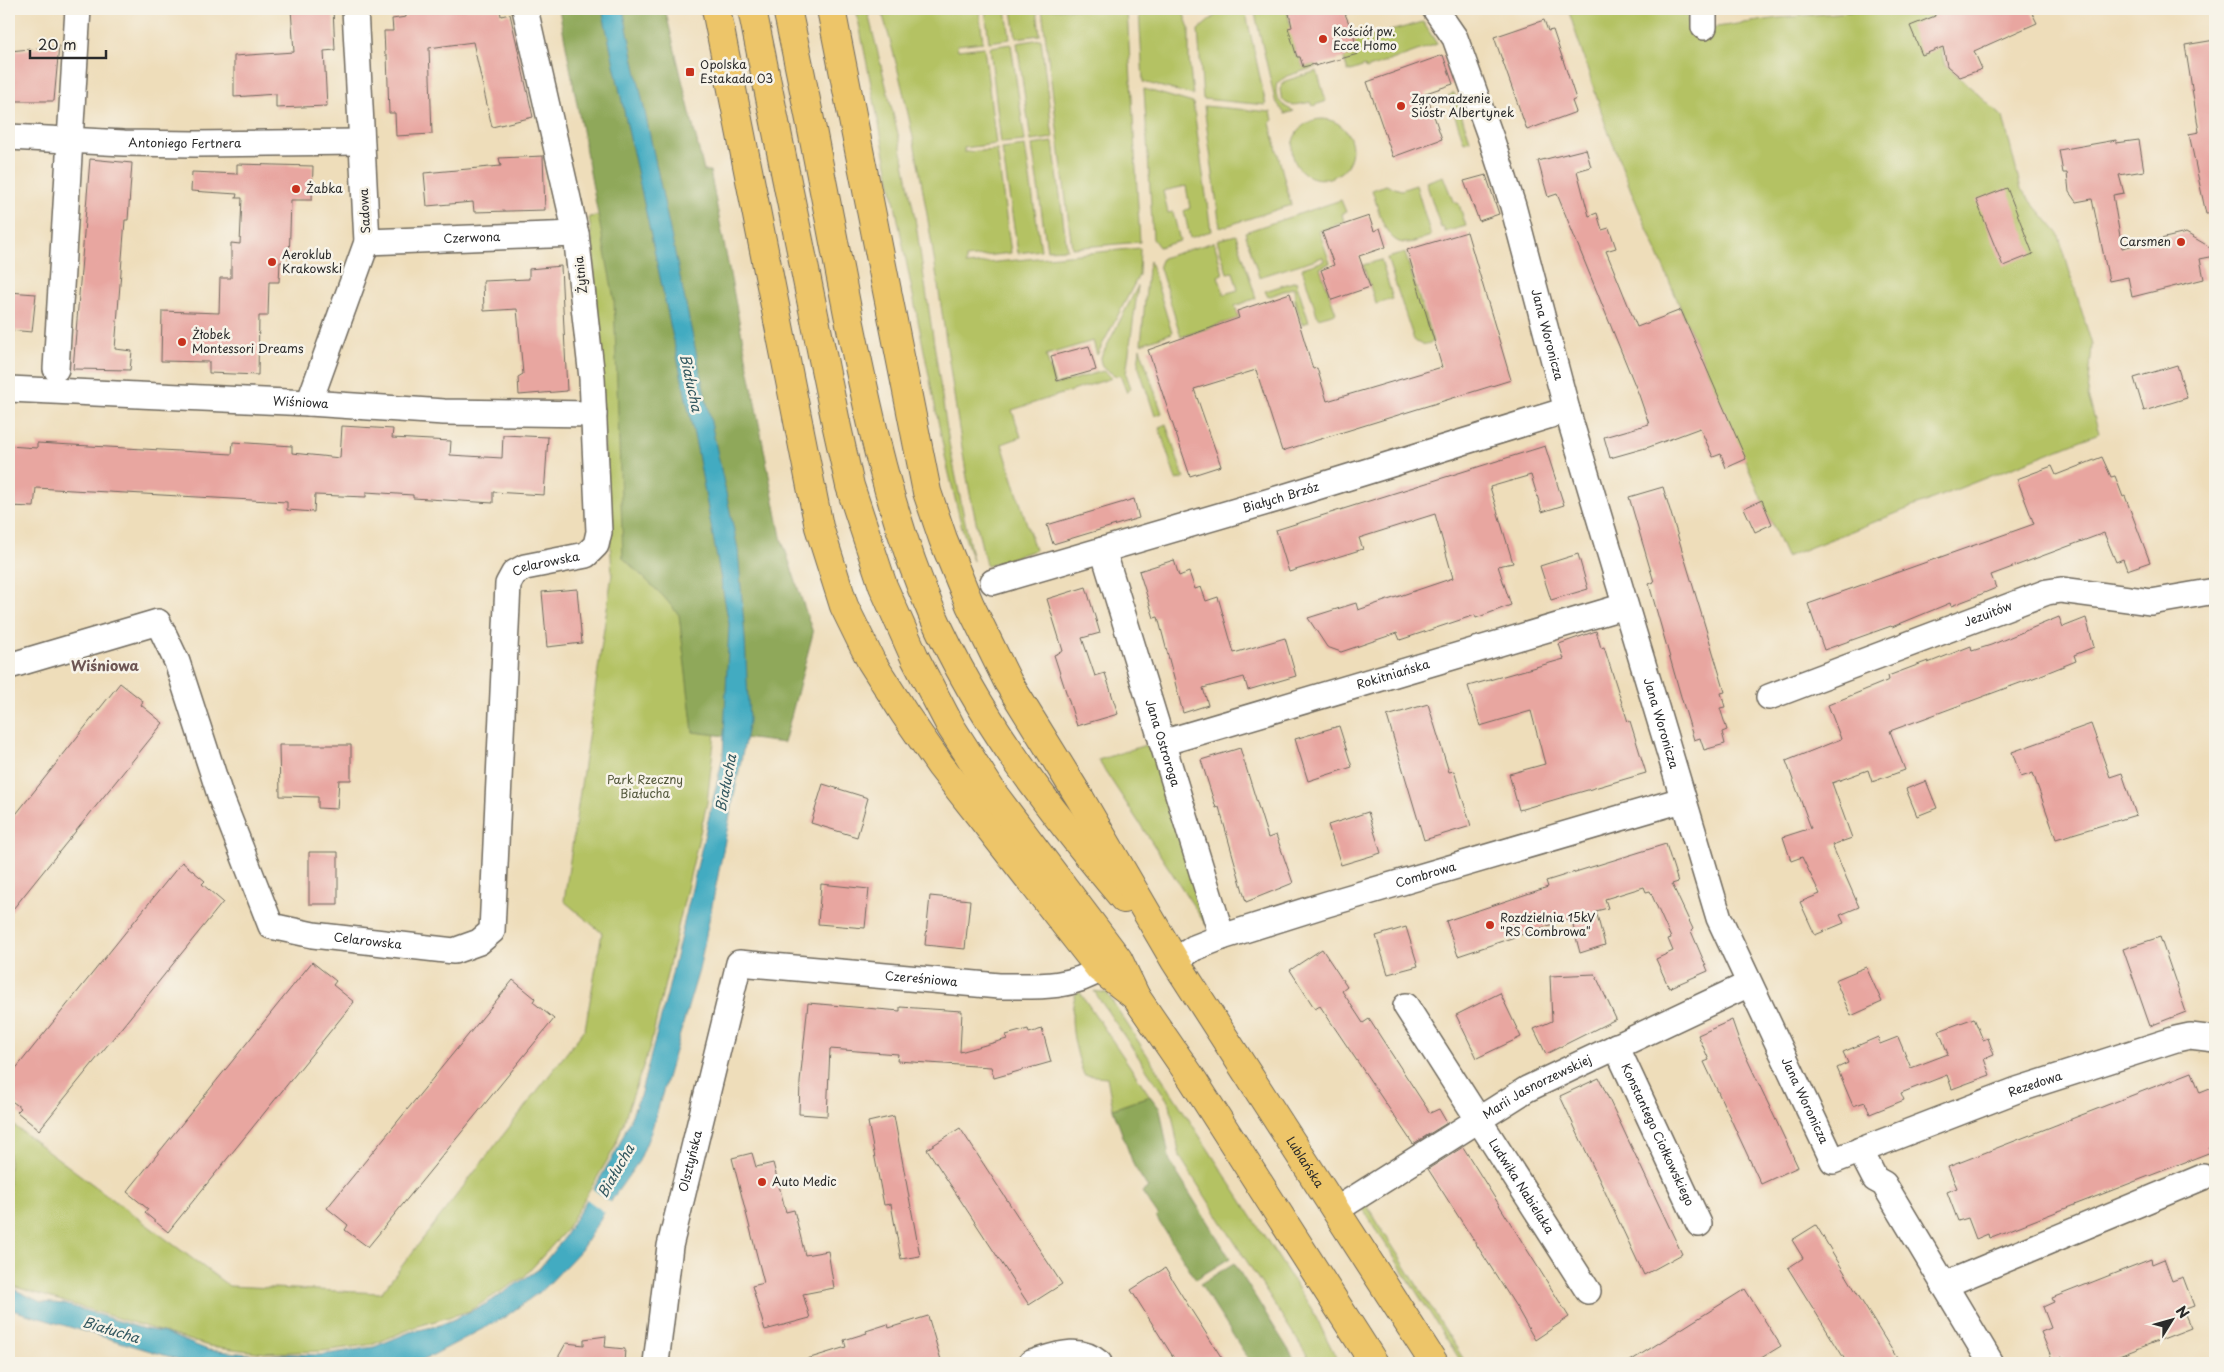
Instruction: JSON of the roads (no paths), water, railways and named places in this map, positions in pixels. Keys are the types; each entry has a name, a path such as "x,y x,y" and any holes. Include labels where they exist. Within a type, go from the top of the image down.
{"main road":[{"path":"752,9 850,486 880,578 910,649 951,728 995,796 1118,959 1136,997 1191,1077 1374,1363"},
{"path":"1136,997 1100,969 935,758 871,661 844,606 819,527 718,16 786,9 869,417 891,505 913,567 936,623 979,704 1009,752 1057,820 1175,961"},
{"path":"831,9 928,492 943,539 970,605 1008,682 1081,800 1175,961"},
{"name":"Lublańska","path":"1175,961 1434,1363"}],"street":[{"path":"56,369 78,9"},
{"name":"Sadowa","path":"310,403 367,242 355,9"},
{"name":"Żytnia","path":"526,9 571,203 576,234 594,414 599,532 596,545"},
{"name":"Jana Woronicza","path":"1435,9 1455,38 1513,206 1567,410 1682,800 1719,918 1833,1161 1860,1150"},
{"name":"Antoniego Fertnera","path":"9,136 195,144 361,142"},
{"name":"Czerwona","path":"367,242 576,234"},
{"name":"Wiśniowa","path":"9,389 310,403 444,412 594,414"},
{"name":"Białych Brzóz","path":"993,582 1284,497 1567,410"},
{"name":"Celarowska","path":"9,666 158,622 177,662 221,798 271,926 313,935 454,951 479,942 492,931 508,584 514,573 525,567 586,555 596,545"},
{"name":"Jana Ostroroga","path":"1103,550 1222,937"},
{"name":"Jezuitów","path":"1769,697 2048,592 2072,591 2151,602 2215,591"},
{"name":"Rokitniańska","path":"1162,744 1625,606"},
{"name":"Combrowa","path":"1175,961 1194,948 1222,937 1327,904 1682,800"},
{"name":"Czereśniowa","path":"739,963 999,986 1074,982 1083,980 1100,969"},
{"name":"Olsztyńska","path":"656,1363 670,1246 739,963"},
{"name":"Marii Jasnorzewskiej","path":"1336,1210 1527,1089 1749,984"},
{"name":"Ludwika Nabielaka","path":"1406,1006 1477,1120 1588,1291"},
{"name":"Rezedowa","path":"1860,1150 2017,1090 2176,1039 2190,1036 2215,1039"},
{"name":"Konstantego Ciołkowskiego","path":"1616,1046 1699,1224"},
{"path":"1860,1150 1875,1179 1884,1184 1991,1363"},
{"path":"1944,1285 2202,1178"},
{"path":"1031,1363 1076,1352 1086,1354 1099,1363"}],"water":[{"name":"Białucha","path":"602,9 623,9 738,549 749,721 699,970 651,1132 639,1161 615,1195 581,1250 546,1287 505,1317 418,1363 191,1363 9,1309 9,1287 41,1302 64,1304 144,1329 162,1332 208,1350 267,1356 284,1354 320,1355 374,1347 410,1332 437,1326 488,1303 539,1269 563,1239 617,1150 640,1096 667,995 723,757 729,624 697,449"}],"place":[{"name":"Kościół pw. Ecce Homo","path":"1323,39"},
{"name":"Opolska Estakada 03","path":"690,72"},
{"name":"Zgromadzenie Sióstr Albertynek","path":"1401,106"},
{"name":"Żabka","path":"296,189"},
{"name":"Carsmen","path":"2181,242"},
{"name":"Aeroklub Krakowski","path":"272,262"},
{"name":"Żłobek Montessori Dreams","path":"182,342"},
{"name":"Rozdzielnia 15kV \"RS Combrowa\"","path":"1490,925"},
{"name":"Auto Medic","path":"762,1182"}],"district":[{"name":"Wiśniowa","path":"105,666"}],"park label":[{"name":"Park Rzeczny Białucha","path":"645,787"}]}
